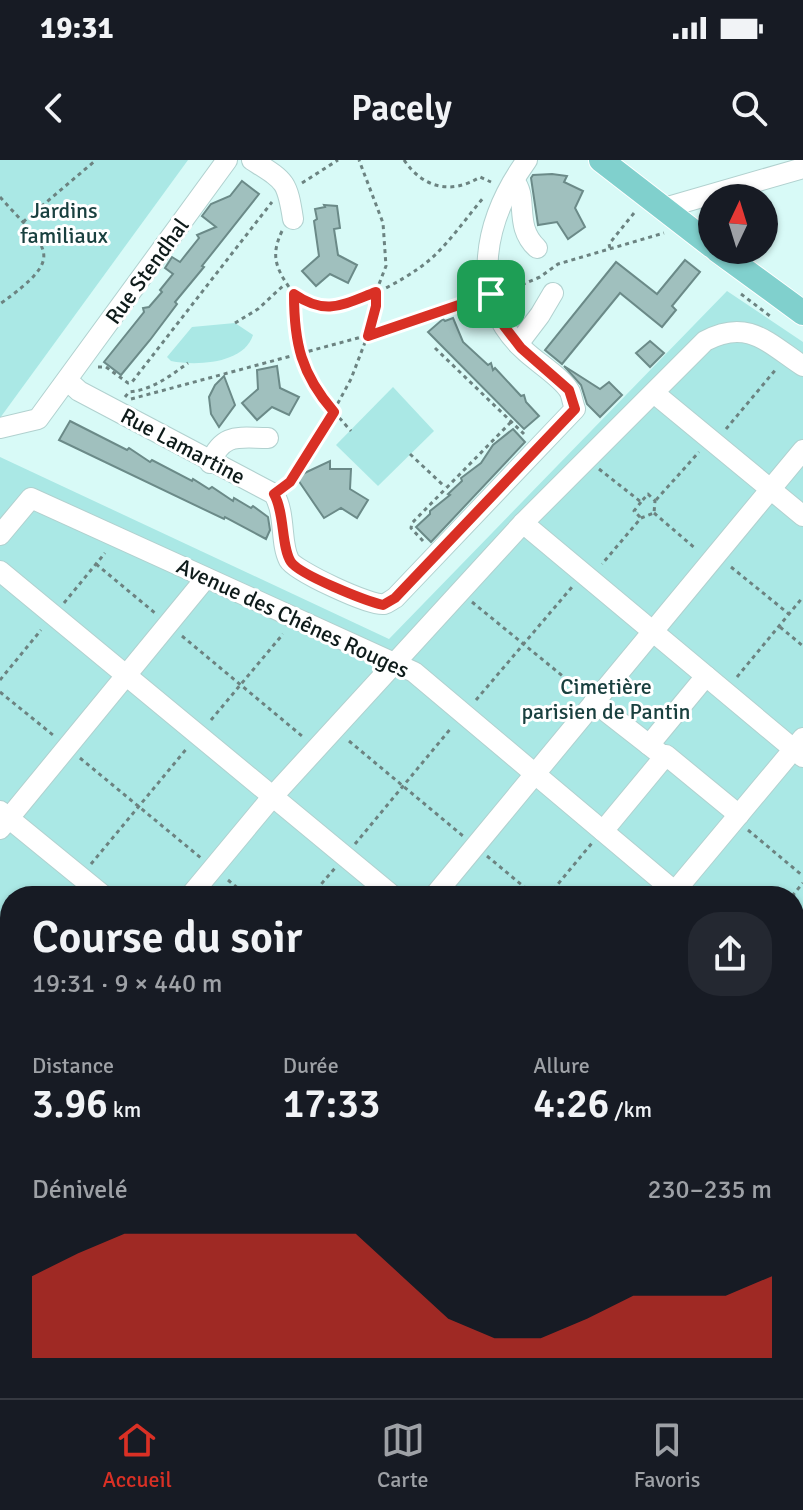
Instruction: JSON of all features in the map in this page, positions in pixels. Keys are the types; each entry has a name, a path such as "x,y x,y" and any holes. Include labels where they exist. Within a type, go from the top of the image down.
{"main road":[{"path":"601,160 698,236"},
{"path":"736,264 803,313"}],"street":[{"name":"Rue Stendhal","path":"0,428 38,419 73,386 227,160"},
{"path":"252,160 279,177 288,187 293,219"},
{"path":"274,494 279,503 290,561 310,575 383,605 395,598 575,409 569,390 518,344 494,313 487,270 491,233 527,160"},
{"path":"660,204 803,168"},
{"path":"512,185 521,187 523,226 529,241 537,248"},
{"path":"518,344 553,293"},
{"path":"198,886 273,796 523,523 705,341 738,330 748,331 803,366"},
{"name":"Rue Lamartine","path":"73,386 210,463 274,494"},
{"path":"654,393 803,516"},
{"path":"210,463 217,446 231,438 268,438"},
{"path":"442,886 803,450"},
{"name":"Avenue des Chênes Rouges","path":"0,535 31,498 414,672 666,886"},
{"path":"523,523 725,692 800,748 737,817 681,886"},
{"path":"0,571 381,886"},
{"path":"91,886 3,820 68,748 206,578"},
{"path":"603,831 706,676"},
{"path":"594,702 666,755 737,817"}],"path":[{"path":"22,222 96,160"},
{"path":"128,383 132,382 268,205 288,187 304,182 338,160"},
{"path":"274,494 290,482 334,412 368,336 376,306 376,292 386,266 383,223 359,160"},
{"path":"404,160 414,174 448,188 465,186 480,177 512,185"},
{"path":"293,219 281,232 276,268 294,294 315,307 333,307 376,292 427,262 491,190 512,185"},
{"path":"0,197 36,236 45,260 34,278 0,304"},
{"path":"610,248 609,244 641,205 647,211 660,204"},
{"path":"73,386 94,367 106,367 128,383 129,392 123,401 368,336 514,289 540,277 558,264 687,227"},
{"path":"235,323 258,309 286,283"},
{"path":"294,294 294,327 299,355 311,380 351,431"},
{"path":"435,348 538,448"},
{"path":"129,392 143,391 188,363"},
{"path":"436,555 411,528 412,523 511,422"},
{"path":"410,454 446,488"},
{"path":"587,459 641,502"},
{"path":"648,494 655,501 654,513 641,518 634,511 641,502 648,494"},
{"path":"460,592 594,702"},
{"path":"725,692 803,597"},
{"path":"72,886 296,619"},
{"path":"780,627 803,646"},
{"path":"0,692 235,886"},
{"path":"737,817 803,876"},
{"path":"556,886 603,831"}],"green space":[{"name":"Jardins familiaux","path":"0,160 188,160 0,418"},
{"name":"Cimetière parisien de Pantin","path":"727,291 803,342 803,886 0,886 0,457 389,639"},
{"path":"235,323 253,335 248,345 230,357 193,363 171,361 167,357 192,327"},
{"path":"393,387 434,431 378,486 336,445"}],"building":[{"path":"533,175 567,176 564,182 583,191 575,208 585,227 568,239 557,222 538,225 531,178"},
{"path":"242,181 259,194 121,375 104,362 144,312 143,308 149,307 162,292 160,290 173,274 165,268 172,257 180,262 199,238 197,235 216,227 202,216 211,204 230,196"},
{"path":"324,205 337,206 340,228 334,229 338,255 357,265 348,283 330,274 316,286 302,271 319,256 315,209"},
{"path":"685,260 700,272 672,306 676,310 662,327 620,293 562,364 545,350 616,262 657,294"},
{"path":"453,318 463,342 488,365 491,363 493,370 495,368 521,396 524,395 526,402 539,416 524,429 428,332 443,319"},
{"path":"650,341 664,353 650,367 636,353"},
{"path":"277,366 280,388 299,397 289,415 272,407 257,420 242,403 258,389 257,370"},
{"path":"564,366 600,389 609,382 622,395 600,417 587,404 581,385"},
{"path":"224,376 235,405 219,427 211,414 209,397"},
{"path":"70,421 127,450 129,448 150,462 152,460 209,489 212,487 233,501 234,498 251,508 253,506 268,517 270,530 266,539 59,440"},
{"path":"513,429 525,442 431,542 416,527 450,495 462,481 461,478 481,463 493,445"},
{"path":"330,461 330,469 351,469 350,489 368,500 357,518 341,508 324,518 296,477"}],"route":[{"path":"376,292 376,306 368,336 491,294 494,313 521,348 569,390 575,409 395,598 383,605 367,601 300,570 290,561 279,503 274,494 290,482 334,412 322,398 300,358 294,327 294,294 315,307 333,307 376,292"}]}
